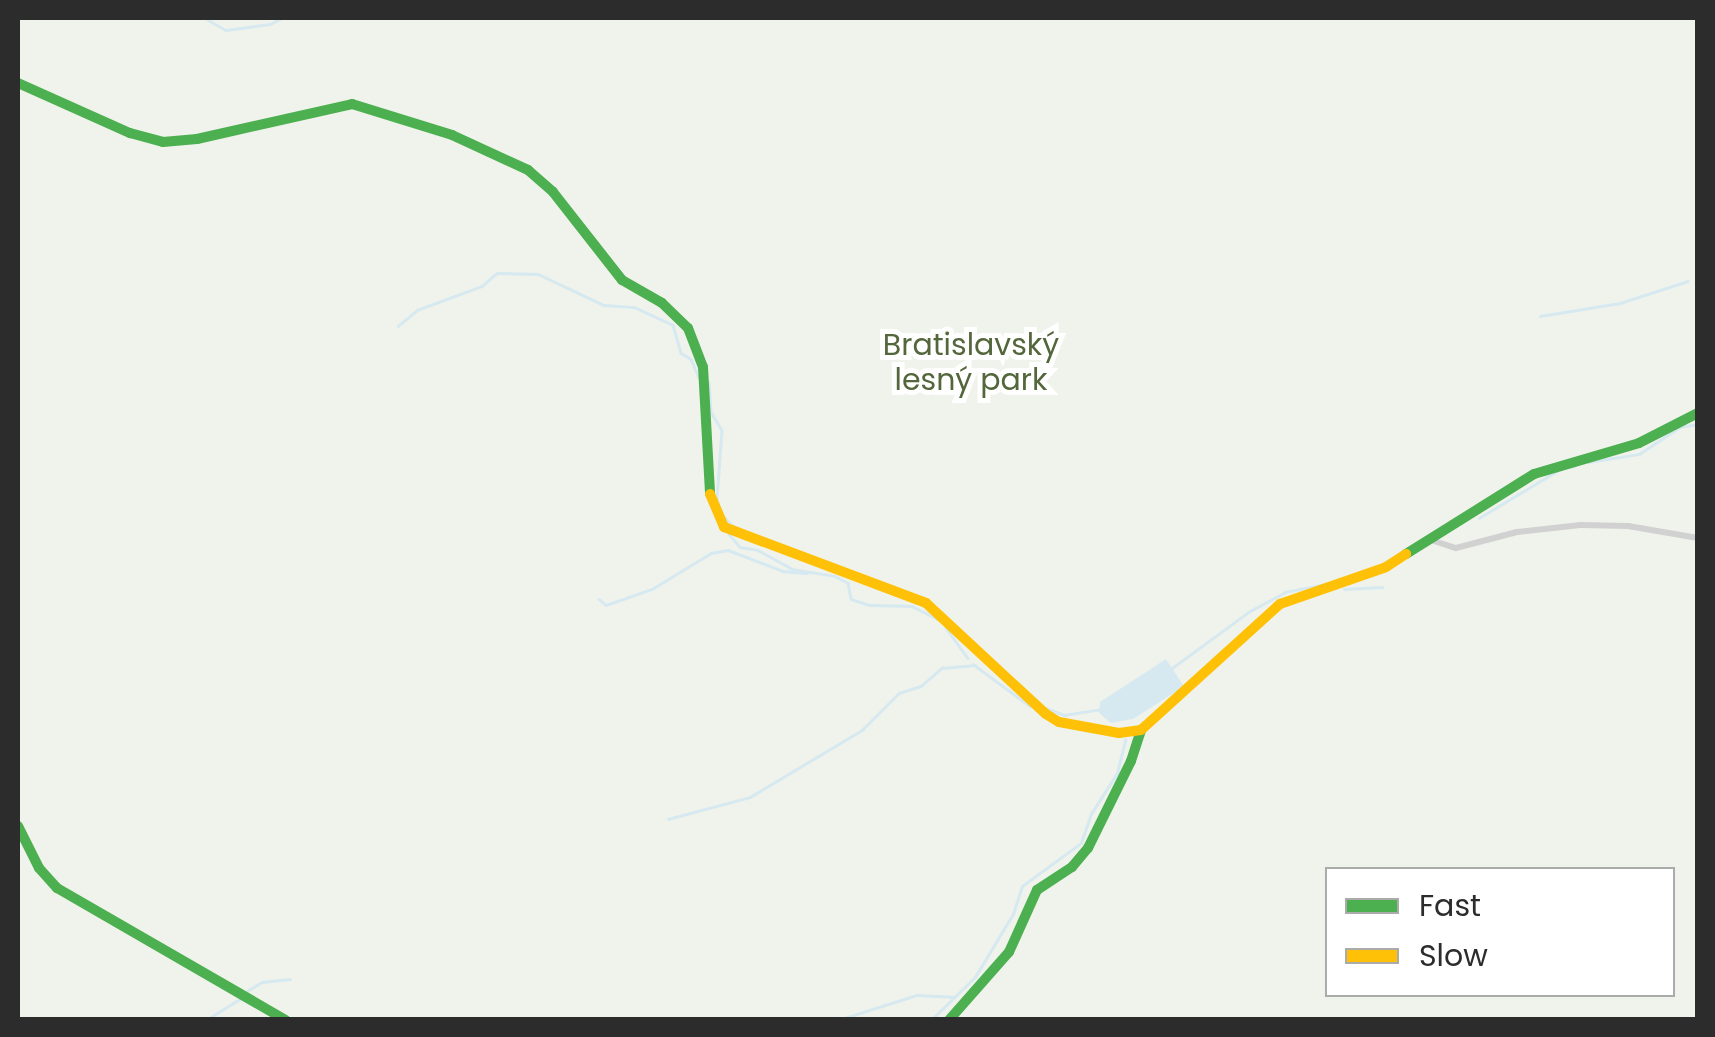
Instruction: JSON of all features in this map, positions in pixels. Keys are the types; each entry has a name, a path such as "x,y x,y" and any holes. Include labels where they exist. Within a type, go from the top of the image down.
{"street":[{"path":"18,83 147,139 179,142 352,104 452,135 519,165 553,192 622,280 662,303 688,328 702,367 710,504 724,527 926,603 1059,722 1110,732 1141,730"},
{"path":"949,1020 1010,952 1037,890 1072,867 1088,848 1132,760 1141,730 1280,604 1386,566 1434,540 1534,474 1639,443 1698,413"},
{"path":"1434,540 1456,548 1544,527 1602,525 1698,538"},
{"path":"18,826 39,868 57,888 286,1020"}],"green space":[{"name":"Bratislavský lesný park","path":"18,18 1697,18 1697,1019 18,1019"}],"shaded area":[{"path":"1166,659 1183,685 1177,691 1133,719 1111,723 1099,713 1100,702"}],"waterway":[{"path":"205,18 226,30 270,24 282,18"},
{"path":"398,326 417,310 482,286 497,273 538,274 604,305 634,307 673,325 681,353 691,359 699,378"},
{"path":"1540,316 1620,303 1688,281"},
{"path":"709,382 711,412 722,430 717,499 720,513 733,526"},
{"path":"1588,462 1639,454 1680,427 1698,424"},
{"path":"1479,518 1562,468 1575,466"},
{"path":"729,534 740,547 758,550 792,569 835,576 848,583 851,599 870,605 912,606 937,619"},
{"path":"599,599 606,605 652,589 711,553 728,550 783,571 807,573"},
{"path":"1172,668 1250,611 1285,592 1325,584"},
{"path":"1344,589 1382,587"},
{"path":"946,628 968,658"},
{"path":"973,664 1030,706"},
{"path":"668,819 750,797 862,730 899,693 921,686 942,668 975,665"},
{"path":"1046,708 1064,715 1101,709"},
{"path":"931,1020 975,977 1013,914 1022,886 1081,843 1091,814 1117,773 1125,740"},
{"path":"247,991 262,982 290,979"},
{"path":"838,1020 917,995 952,997"},
{"path":"206,1020 243,997"}],"traffic: fast":[{"path":"18,83 130,133 163,142 197,139 352,104 452,135 528,170 553,192 622,280 662,303 688,328 703,367 710,494"},
{"path":"1406,554 1534,474 1639,443 1698,413"},
{"path":"949,1020 1009,952 1037,890 1072,867 1088,848 1131,761 1141,730"},
{"path":"18,826 39,868 57,888 286,1020"}],"traffic: slow":[{"path":"710,494 724,527 926,603 1046,714 1059,722 1119,733 1141,730 1280,604 1386,567 1406,554"}]}
